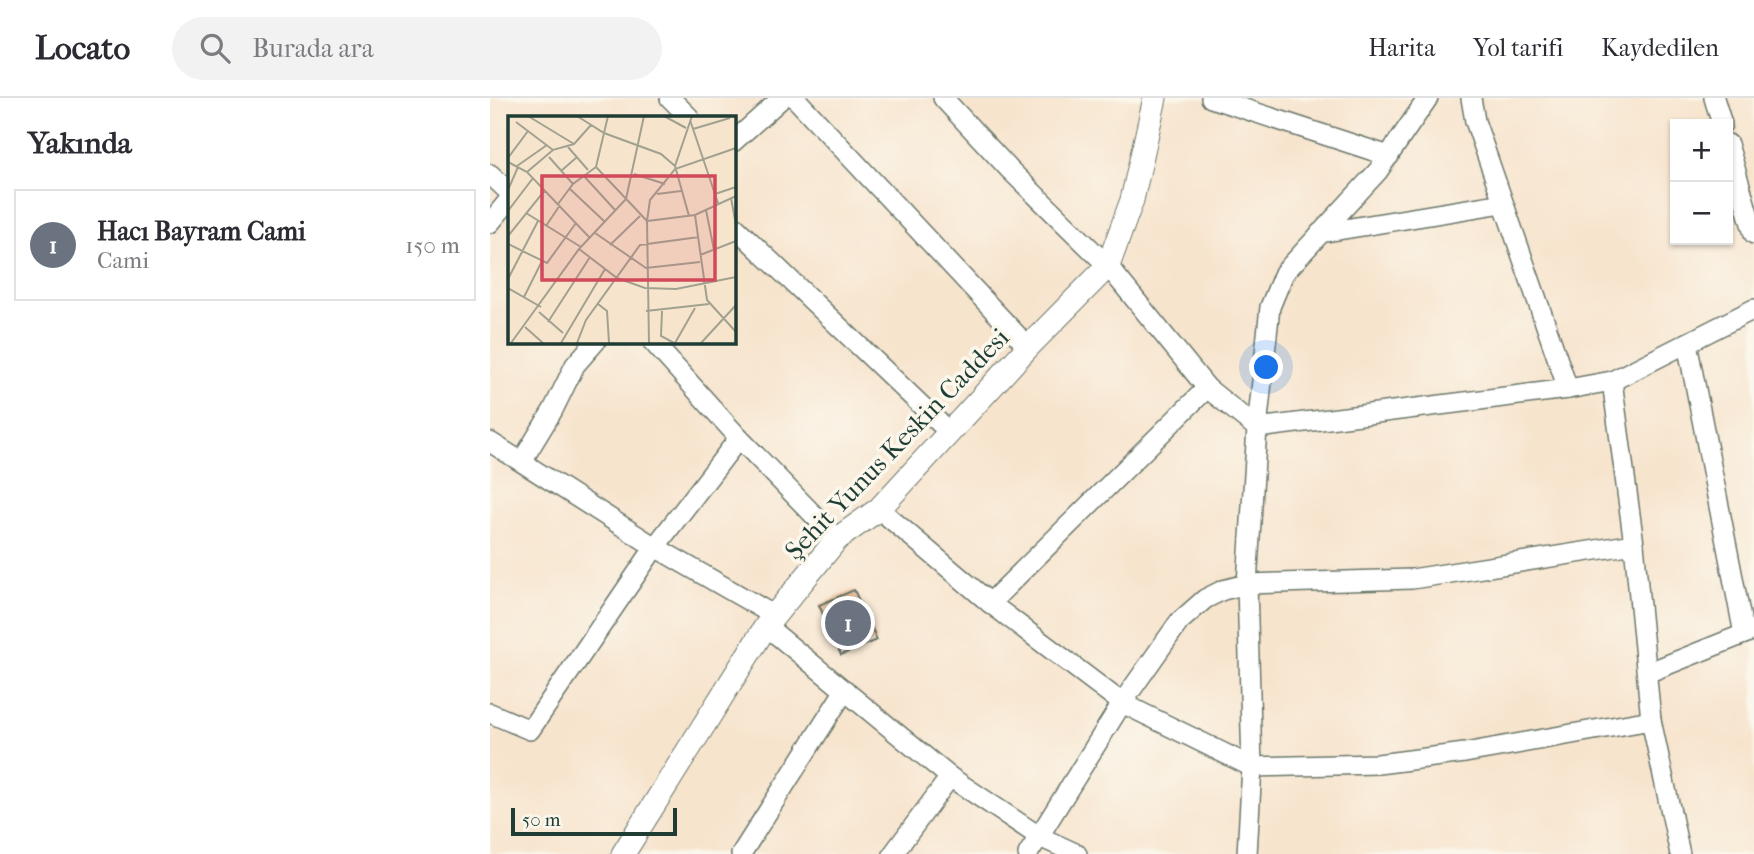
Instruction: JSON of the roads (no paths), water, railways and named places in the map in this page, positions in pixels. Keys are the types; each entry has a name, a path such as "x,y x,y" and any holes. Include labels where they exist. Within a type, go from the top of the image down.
{"street":[{"path":"670,98 688,116"},
{"path":"735,140 782,98"},
{"path":"795,98 1028,348"},
{"path":"943,98 1010,170 1108,266 1207,388 1257,428 1568,389 1612,381 1754,309"},
{"name":"Şehit Yunus Keskin Caddesi","path":"623,854 771,621 837,539 879,509 1108,266 1132,200 1155,98"},
{"path":"1211,98 1389,156"},
{"path":"1247,854 1252,767 1247,584 1257,428 1270,307 1284,274 1389,156 1428,98"},
{"path":"1471,98 1475,121 1568,389"},
{"path":"1714,98 1720,119"},
{"path":"1733,161 1753,230"},
{"path":"490,174 508,191"},
{"path":"490,223 508,201"},
{"path":"1320,233 1503,203"},
{"path":"735,227 949,432"},
{"path":"522,461 554,411 575,365 594,343"},
{"path":"654,343 738,439 837,539"},
{"path":"1647,673 1749,632 1687,343"},
{"path":"1612,381 1634,544 1651,720 1680,854"},
{"path":"990,603 1207,388"},
{"path":"492,719 530,730 655,547 738,439"},
{"path":"490,442 771,621 845,690 950,777 1040,837 1077,854"},
{"path":"879,509 990,603 1122,703 1252,767 1378,764 1465,753 1651,720"},
{"path":"1028,854 1122,703 1179,622 1205,599 1223,590 1247,584 1412,579 1634,544"},
{"path":"741,854 845,690"},
{"path":"892,854 950,777"}],"place":[{"name":"Hacı Bayram Cami","path":"848,623"}]}
